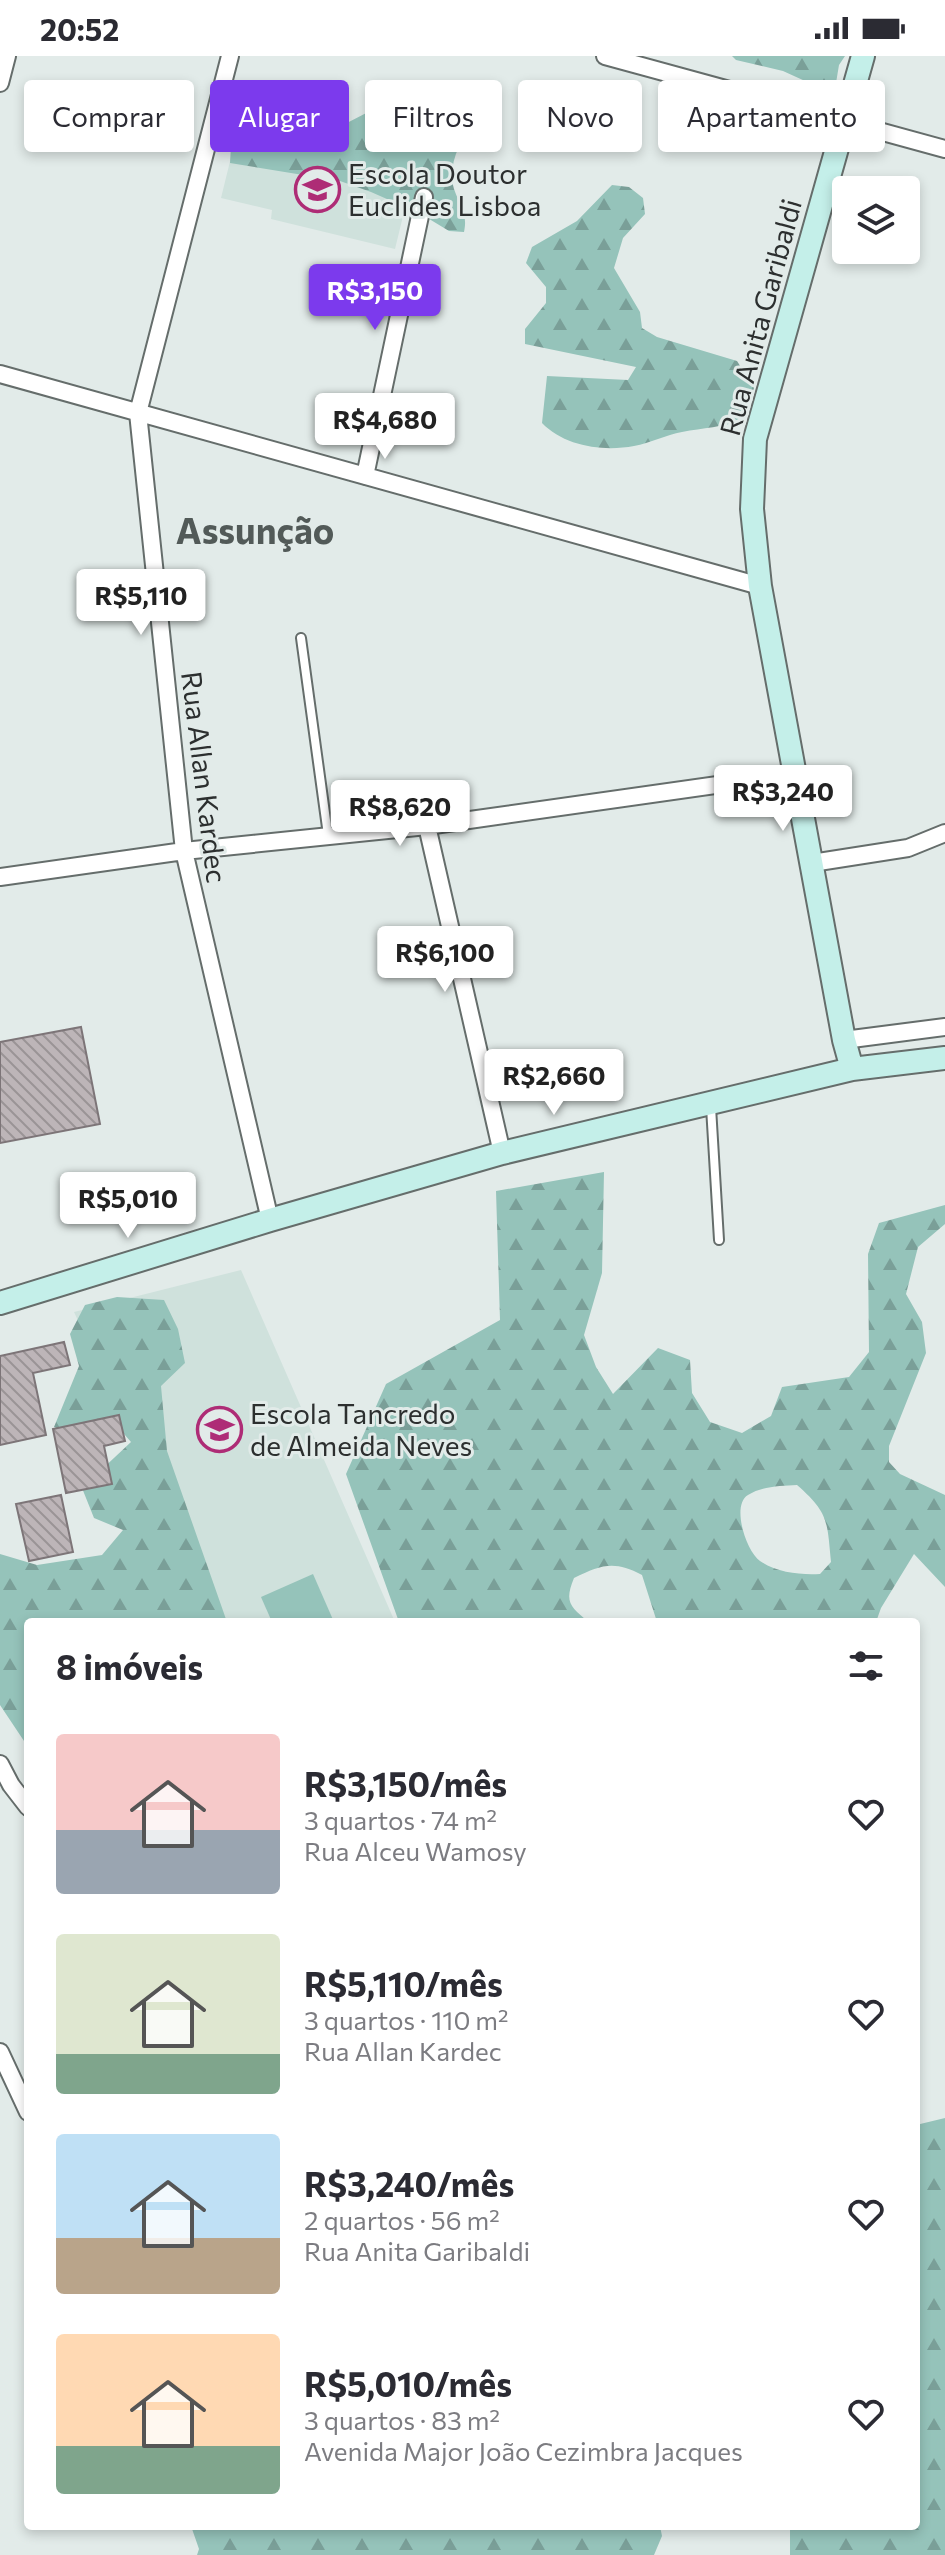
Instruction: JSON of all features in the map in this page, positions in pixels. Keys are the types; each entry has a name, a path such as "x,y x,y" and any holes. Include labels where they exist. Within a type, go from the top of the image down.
{"street":[{"path":"0,83 7,56"},
{"name":"Rua Allan Kardec","path":"230,56 138,413 184,851 270,1220"},
{"path":"605,56 695,80"},
{"name":"Rua Anita Garibaldi","path":"856,80 863,56"},
{"path":"885,132 945,149"},
{"name":"Rua Anita Garibaldi","path":"836,152 755,439 752,509 760,586 844,1040 852,1069"},
{"path":"365,476 424,197"},
{"path":"0,374 760,586"},
{"path":"0,877 184,851 427,826 794,774"},
{"path":"427,826 502,1153"},
{"path":"812,863 908,848 945,833"},
{"path":"844,1040 945,1027"},
{"path":"0,1303 502,1153 852,1069 945,1058"},
{"path":"0,1764 24,1802"},
{"path":"0,2052 24,2103"}],"lane":[{"path":"301,638 328,835"},
{"path":"710,1102 719,1240"}],"shaded area":[{"name":"Escola Doutor Euclides Lisboa","path":"232,152 299,152 412,179 395,249 271,219 272,210 221,198"},
{"name":"Escola Tancredo de Almeida Neves","path":"241,1270 393,1618 217,1618 74,1312"}],"green space":[{"path":"732,56 845,56 839,65 836,80 803,80 783,71 736,60"},
{"path":"365,114 365,152 457,152 452,180 464,215 464,232 449,231 421,214 340,181 230,163 231,152 349,152 349,122"},
{"path":"612,185 629,187 643,198 645,214 623,238 614,268 640,312 642,328 657,337 737,361 754,388 743,420 676,433 622,448 573,442 542,423 547,376 628,380 636,367 525,344 525,329 546,303 546,287 526,263 532,247 577,221"},
{"path":"604,1172 602,1273 584,1335 596,1367 613,1394 658,1348 690,1360 692,1393 710,1422 742,1433 771,1416 782,1387 849,1377 869,1352 868,1254 879,1223 945,1205 945,1224 918,1247 906,1294 922,1322 926,1353 889,1446 889,1462 900,1474 945,1495 945,1587 914,1554 877,1618 656,1618 642,1575 623,1567 608,1566 574,1578 569,1599 584,1618 398,1618 346,1474 386,1384 500,1320 496,1191","holes":["797,1485 815,1503 824,1519 831,1562 820,1574 781,1571 755,1556 742,1528 741,1508 748,1495 765,1488"]},
{"path":"117,1297 164,1300 178,1329 185,1363 161,1386 167,1451 226,1618 24,1618 24,1741 0,1705 0,1554 37,1565 102,1555 123,1530 94,1518 82,1488 131,1442 111,1419 83,1438 54,1427 79,1366 70,1334 85,1305"},
{"path":"313,1574 332,1618 270,1618 261,1597"},
{"path":"945,2118 945,2555 790,2555 790,2530 920,2530 920,2124"},
{"path":"192,2530 661,2530 662,2536 654,2555 197,2555 199,2549"}],"building":[{"path":"81,1027 100,1124 0,1143 0,1042"},
{"path":"64,1342 70,1365 33,1373 46,1435 0,1445 0,1356"},
{"path":"119,1415 125,1441 104,1446 112,1484 66,1493 53,1429"},
{"path":"61,1495 73,1552 29,1561 16,1504"}],"place":[{"name":"Escola Doutor Euclides Lisboa","path":"317,189"},
{"name":"Escola Tancredo de Almeida Neves","path":"219,1429"}],"district":[{"name":"Assunção","path":"255,529"}]}
